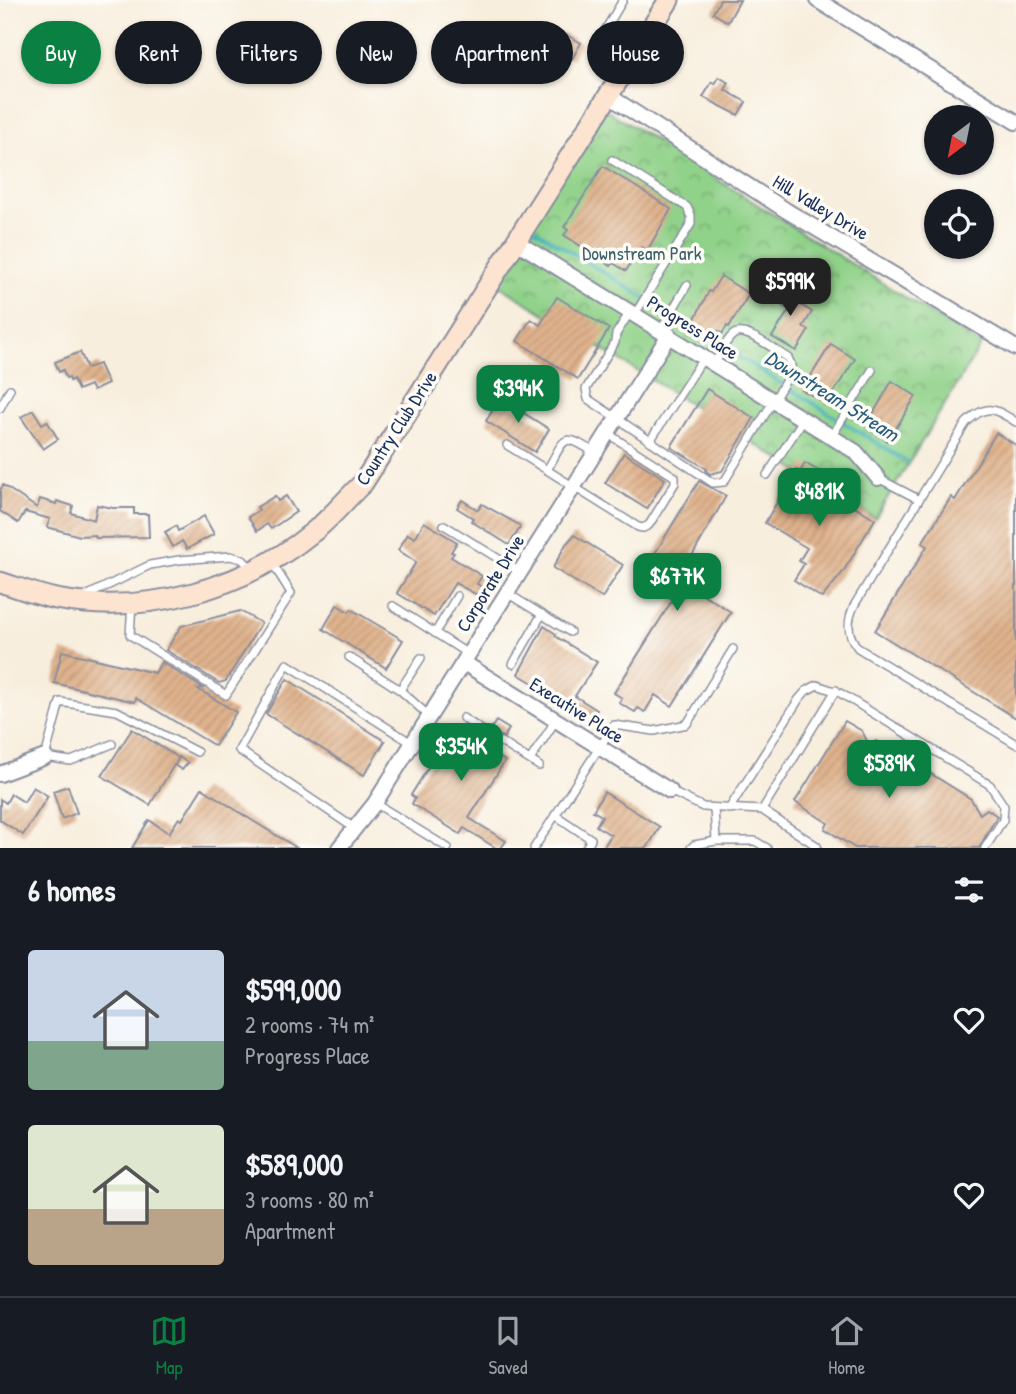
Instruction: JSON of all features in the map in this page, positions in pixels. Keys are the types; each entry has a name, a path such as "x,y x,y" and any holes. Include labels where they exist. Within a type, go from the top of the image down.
{"street":[{"name":"Country Club Drive","path":"656,21 669,0"},
{"path":"817,0 1016,122"},
{"name":"Country Club Drive","path":"0,582 36,594 77,601 132,603 184,596 262,566 314,532 363,483 616,84"},
{"name":"Hill Valley Drive","path":"609,96 787,211 1016,348"},
{"name":"Progress Place","path":"515,241 856,453 878,478"},
{"name":"Corporate Drive","path":"339,848 375,803 413,744 617,417 664,332"},
{"name":"Executive Place","path":"466,658 556,719 670,790"},
{"path":"0,774 45,757"}],"lane":[{"path":"610,21 623,0"},
{"path":"612,160 687,207 691,224 633,313 616,334 615,342 586,388 588,399 617,417 650,441 713,483 724,482 791,372 791,365 788,358 746,332 738,332 709,360 650,441"},
{"path":"664,332 687,285"},
{"path":"831,437 872,370"},
{"path":"0,408 10,390"},
{"path":"1016,422 989,409 975,414 959,433 855,604 848,622 851,638 863,652 1016,744"},
{"path":"767,475 803,419"},
{"path":"508,446 643,528 649,525 675,483 671,473 607,433"},
{"path":"547,470 564,442 569,439 595,453"},
{"path":"878,478 918,499"},
{"path":"444,525 520,572"},
{"path":"77,601 150,565 230,556 262,566 291,593 226,695 130,635 132,603"},
{"path":"507,593 570,632"},
{"path":"435,633 457,596"},
{"path":"393,606 435,633 466,658"},
{"path":"513,664 542,614"},
{"path":"534,848 614,725 653,731 687,724 733,649"},
{"path":"349,657 400,690 430,717"},
{"path":"400,690 421,658"},
{"path":"355,828 239,750 287,664 413,744"},
{"path":"729,809 799,698 817,685 835,690 990,785 1004,807 1003,820 985,848"},
{"path":"762,810 835,690"},
{"path":"112,744 71,761 45,757 61,702 117,711 197,752"},
{"path":"463,718 488,734"},
{"path":"530,760 556,719"},
{"path":"501,742 539,766"},
{"path":"670,790 702,807 762,810 818,847"},
{"path":"375,803 449,848"},
{"path":"714,808 716,841"},
{"path":"555,815 592,839 586,848"},
{"path":"691,848 716,841 755,841 767,848"}],"green space":[{"name":"Downstream Park","path":"602,107 981,345 875,518 490,280"}],"building":[{"path":"720,0 740,0 728,22 713,13"},
{"path":"573,39 581,43 573,57"},
{"path":"719,77 729,83 725,90 746,102 738,115 703,97 712,82 715,84"},
{"path":"603,166 671,209 647,251 641,247 626,271 613,263 611,266 564,235 568,230 564,227"},
{"path":"721,276 749,294 729,327 727,326 722,334 718,331 715,338 692,324 709,291 711,292"},
{"path":"777,278 787,284 782,293 812,312 803,327 809,330 796,351 772,337 789,310 766,295"},
{"path":"557,297 609,329 578,379 517,341 531,319 540,325"},
{"path":"831,344 855,359 827,403 802,390"},
{"path":"80,352 87,368 99,364 108,384 93,391 90,385 78,390 73,379 70,381 69,377 66,378 63,370 59,372 55,362"},
{"path":"892,381 916,396 888,441 866,426"},
{"path":"707,389 754,418 722,471 710,474 707,469 671,447"},
{"path":"500,398 549,429 535,452 486,421"},
{"path":"33,410 42,424 47,421 58,439 43,449 21,417"},
{"path":"996,433 1016,445 1016,718 875,631 927,546 922,543 951,497 955,500"},
{"path":"624,453 665,479 647,509 605,483"},
{"path":"805,463 829,477 823,486 875,519 843,572 822,598 794,580 804,564 799,561 807,548 765,523 796,469 800,472"},
{"path":"699,481 726,496 679,579 731,612 672,706 655,695 645,712 638,708 635,712 619,703 622,698 614,693 673,599 659,591 672,568 654,555"},
{"path":"3,485 37,508 40,499 56,504 57,501 73,506 71,513 94,520 97,505 134,508 134,514 148,514 149,537 80,536 47,527 50,519 25,512 18,523 0,511 0,490"},
{"path":"275,496 278,501 286,496 296,512 271,529 267,524 257,531 248,517 259,510 257,507"},
{"path":"462,500 478,510 482,504 519,525 520,528 509,545 471,521 473,518 457,508"},
{"path":"204,516 214,534 187,549 182,541 173,547 165,532 176,526 178,531"},
{"path":"424,522 457,542 451,557 482,576 477,584 482,587 477,595 455,583 434,616 397,593 416,562 398,550 408,534 415,538"},
{"path":"574,535 623,565 602,598 553,568"},
{"path":"337,605 349,612 351,609 403,640 386,668 323,629"},
{"path":"240,611 261,623 226,681 219,683 166,650 181,626"},
{"path":"544,626 597,662 575,696 597,710 591,719 518,674"},
{"path":"62,651 155,673 161,662 236,712 215,746 136,698 135,702 54,683"},
{"path":"287,679 385,741 364,775 266,714"},
{"path":"496,721 509,729 504,737 499,736 496,739 497,747 493,753 505,761 469,818 506,841 501,848 496,848 464,828 460,834 412,804 415,798 411,795 449,734 453,737 457,731 480,746 485,739 490,740 493,737 491,729"},
{"path":"845,721 862,731 869,745 876,741 884,754 891,750 905,758 914,772 920,767 971,799 980,814 987,809 997,816 979,848 855,848 825,829 828,823 795,802"},
{"path":"132,729 188,763 182,770 174,765 150,805 102,776"},
{"path":"68,786 77,813 62,819 53,791"},
{"path":"33,787 48,796 23,835 0,820 0,799 6,803 11,794 24,802"},
{"path":"202,788 297,848 132,848 149,820 169,833 179,818 182,820"},
{"path":"604,792 660,827 647,848 603,848 611,835 596,826 602,816 593,811"}],"waterway":[{"name":"Downstream Stream","path":"531,227 907,462"}]}
